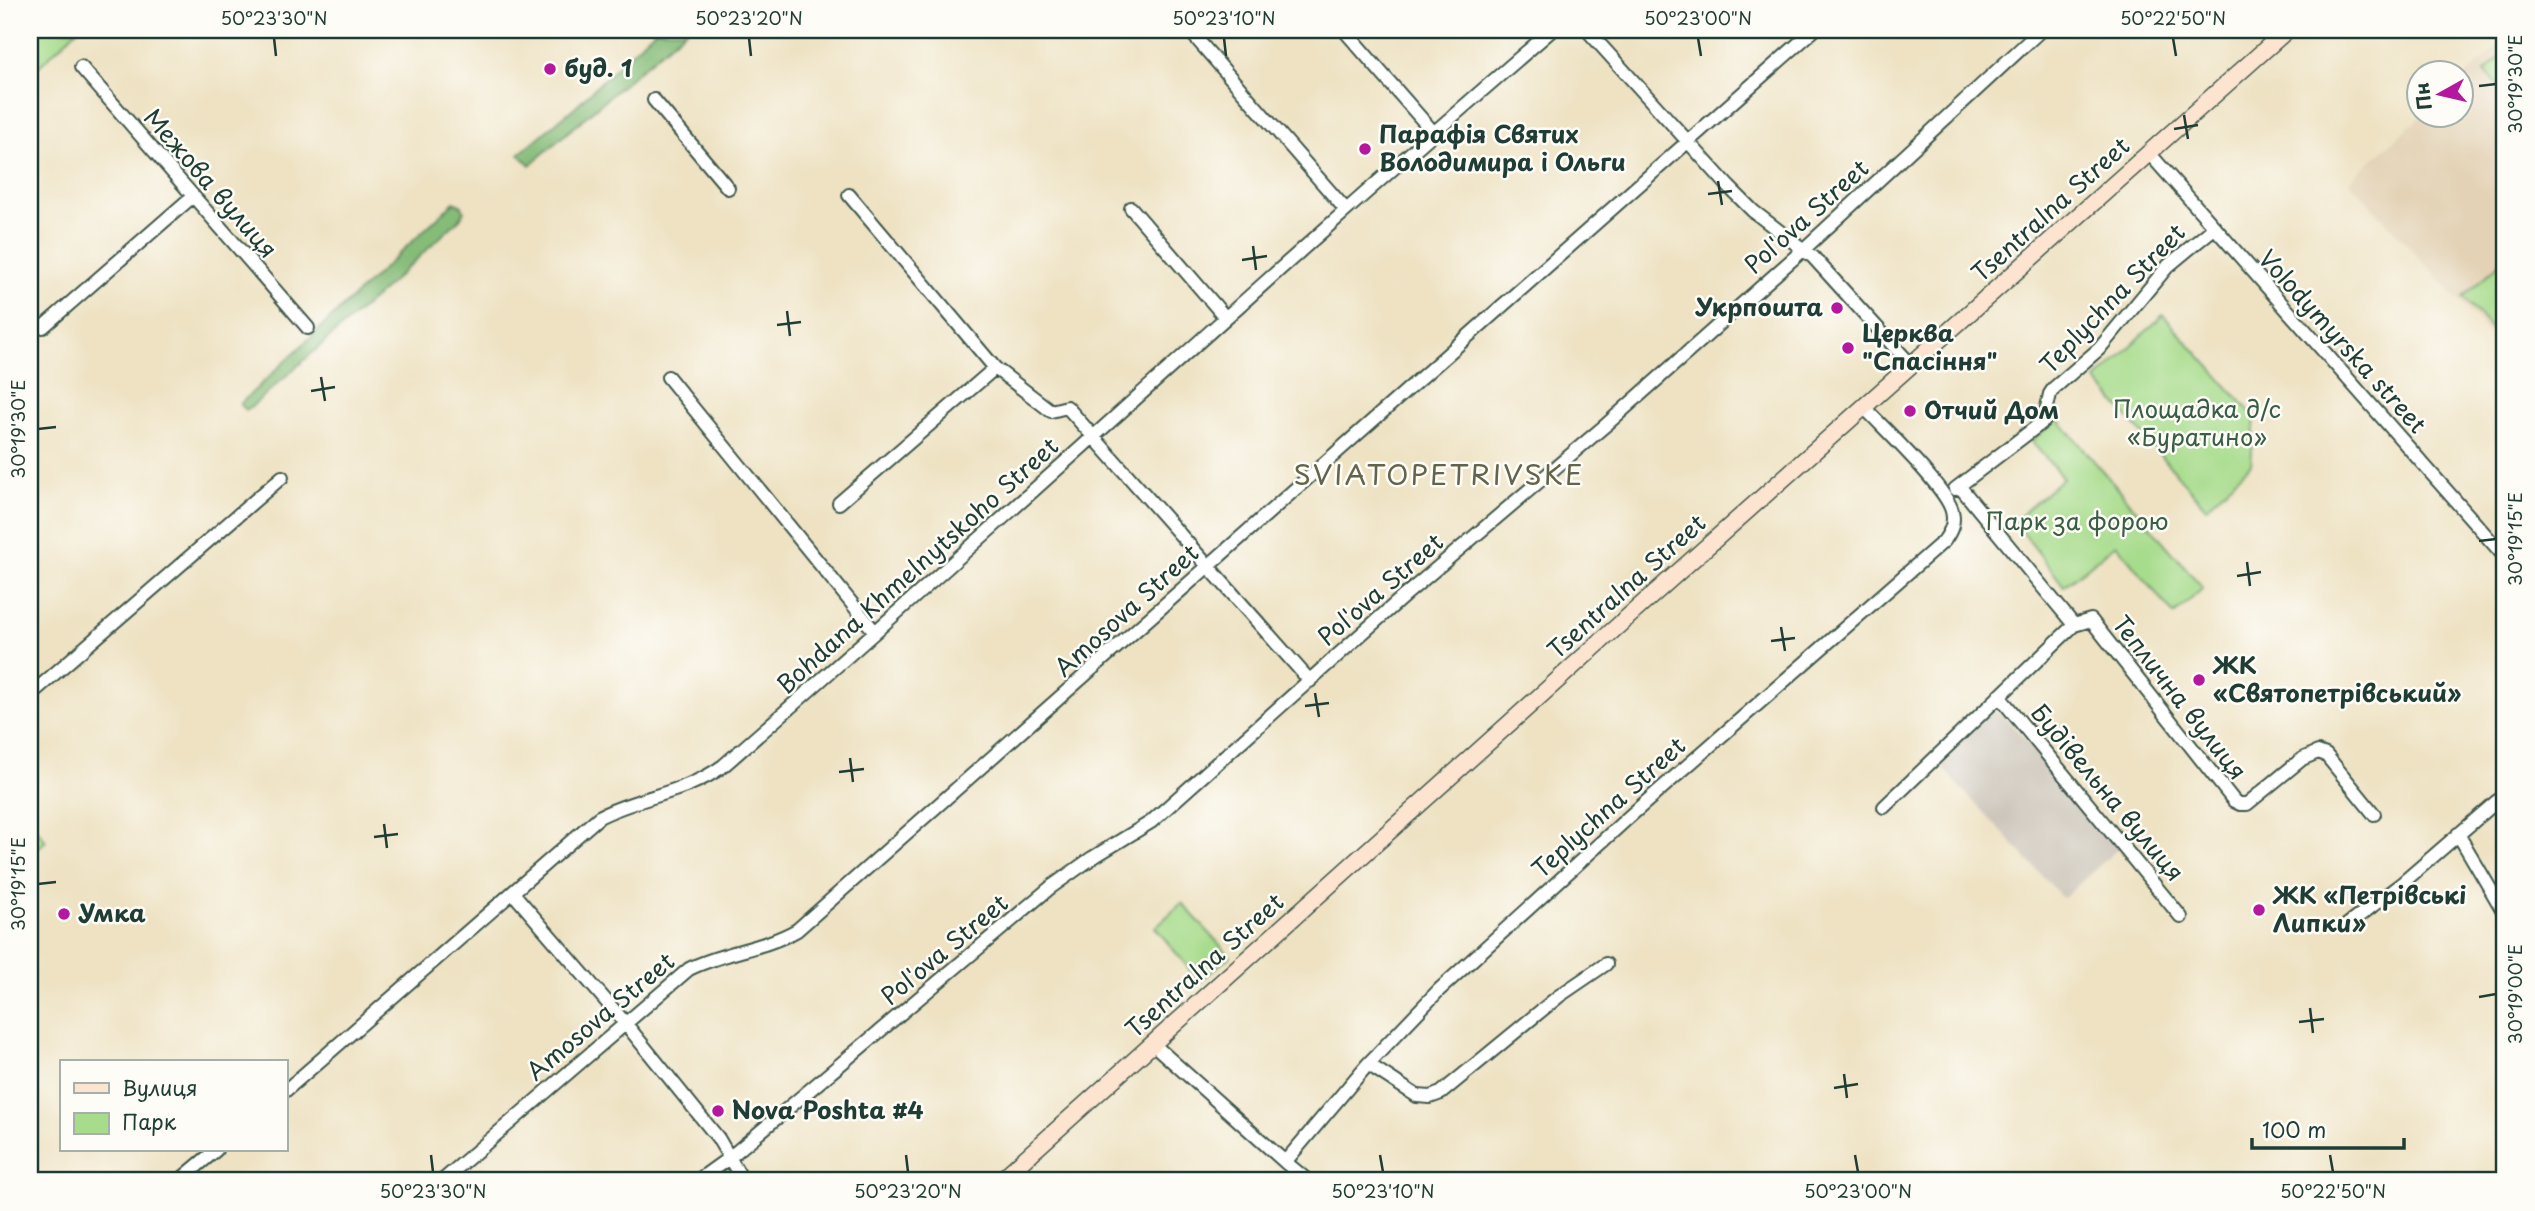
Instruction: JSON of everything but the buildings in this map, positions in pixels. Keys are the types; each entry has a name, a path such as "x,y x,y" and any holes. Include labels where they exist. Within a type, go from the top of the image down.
{"main road":[{"name":"Tsentralna Street","path":"1000,1181 2287,30"}],"street":[{"path":"1189,30 1346,210"},
{"path":"1344,30 1433,132"},
{"name":"Bohdana Khmelnytskoho Street","path":"287,1089 599,817 613,810 688,787 723,766 1094,438 1433,132 1552,30"},
{"path":"1587,30 1753,211 1813,257 1912,365"},
{"name":"Amosova Street","path":"442,1181 689,969 719,956 773,941 797,930 1814,30"},
{"name":"Pol'ova Street","path":"697,1181 729,1158 1051,887 1151,822 1803,250 2041,30"},
{"name":"Межова вулиця","path":"80,67 308,328"},
{"path":"654,100 728,188"},
{"name":"Volodymyrska street","path":"2149,153 2505,557"},
{"path":"849,195 995,368 1051,411 1067,407 1310,681"},
{"path":"43,327 193,196"},
{"path":"1131,208 1226,317"},
{"name":"Teplychna Street","path":"1285,1161 1368,1064 1439,990 1620,825 1944,541 1953,525 1953,513 1945,494 1960,487 2045,421 2050,394 2054,388 2099,349 2168,266 2214,228"},
{"path":"839,503 995,368"},
{"path":"668,377 875,632"},
{"path":"1864,407 1945,494"},
{"path":"30,695 282,477"},
{"path":"1884,807 2074,625 1960,487"},
{"name":"Теплична вулиця","path":"2074,625 2091,620 2234,801 2247,804 2302,759 2318,752 2326,755 2374,814"},
{"name":"Будівельна вулиця","path":"1999,696 2181,917"},
{"path":"2347,925 2400,885 2505,796"},
{"path":"2458,834 2505,914"},
{"path":"513,893 625,1023 718,1138 743,1181"},
{"path":"1368,1064 1417,1097 1430,1097 1441,1093 1559,996 1606,964"},
{"path":"1153,1044 1308,1181"},
{"path":"179,1181 214,1152"}],"shaded area":[{"path":"2505,42 2505,351 2349,181 2406,130 2476,130 2476,66"},
{"path":"1987,711 2001,712 2121,846 2063,898 1937,762"}],"green space":[{"path":"30,30 77,30 30,75"},
{"path":"655,30 686,30 530,165 519,154 576,106"},
{"path":"2504,54 2505,56 2505,94 2485,71"},
{"path":"454,202 462,206 464,211 461,218 250,408 246,410 240,404"},
{"path":"2505,259 2505,344 2463,297"},
{"name":"Площадка д/с «Буратино»","path":"2163,315 2255,417 2251,464 2206,508 2096,380"},
{"name":"Парк за форою","path":"2058,419 2203,588 2174,615 2116,544 2064,586 2014,521 2063,478 2031,441"},
{"path":"30,821 46,841 30,855"},
{"path":"1182,903 1230,956 1200,982 1155,927"}],"place":[{"name":"буд. 1","path":"550,69"},
{"name":"Парафія Святих Володимира і Ольги","path":"1365,149"},
{"name":"Укрпошта","path":"1837,308"},
{"name":"Церква \"Спасіння\"","path":"1848,348"},
{"name":"Отчий Дом","path":"1910,411"},
{"name":"ЖК «Святопетрівський»","path":"2199,680"},
{"name":"ЖК «Петрівські Липки»","path":"2259,910"},
{"name":"Умка","path":"64,914"},
{"name":"Nova Poshta #4","path":"718,1111"}],"district":[{"name":"SVIATOPETRIVSKE","path":"1439,475"}]}
